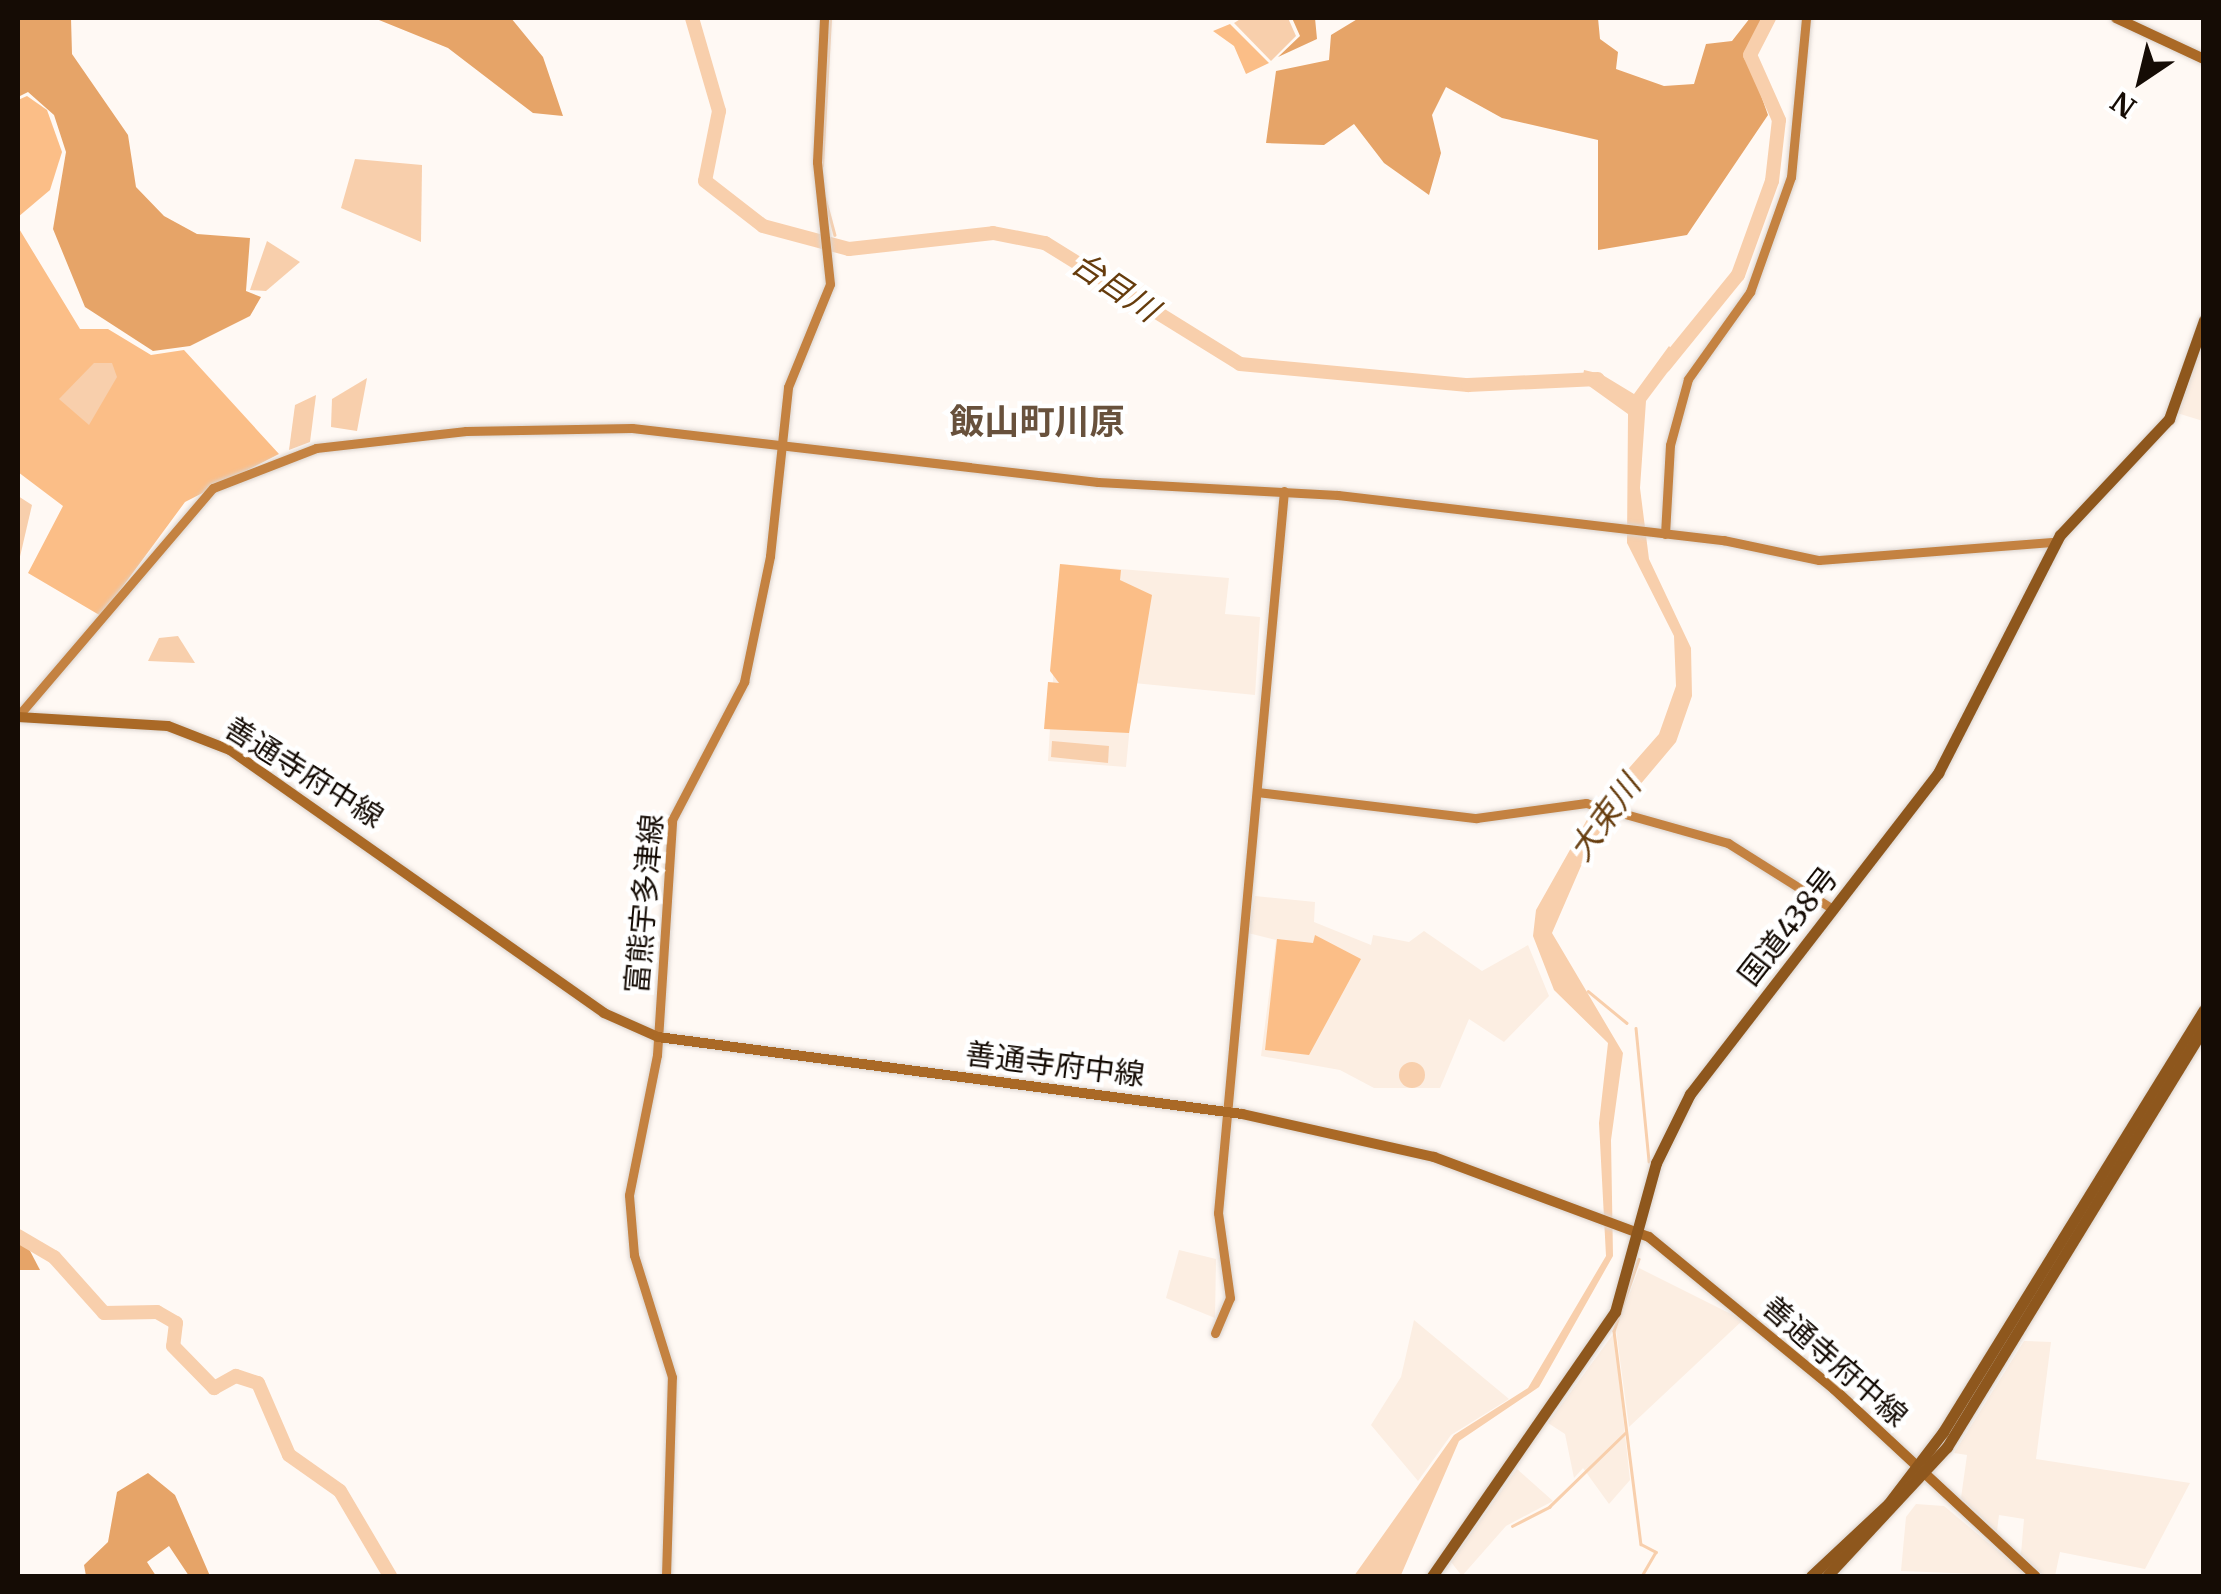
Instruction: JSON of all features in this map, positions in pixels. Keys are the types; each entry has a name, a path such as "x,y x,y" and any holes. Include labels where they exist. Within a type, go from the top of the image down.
{"highway":[{"name":"国道438号","path":"1432,1576 1615,1312 1656,1162 1690,1094 1947,760 2056,542 2154,445 2204,320"},
{"path":"1811,1576 1922,1470 2204,1010"},
{"path":"1827,1576 1922,1470 2204,1028"}],"main road":[{"path":"2116,18 2204,59"},
{"name":"善通寺府中線","path":"18,717 168,726 230,750 595,1007 658,1037 1228,1111 1434,1157 1638,1233 1922,1470 2035,1576"}],"street":[{"name":"富熊宇多津線","path":"666,1576 672,1377 628,1215 658,1037 672,820 744,682 782,448 788,387 830,284 832,253 817,162 824,18"},
{"path":"1665,534 1670,445 1688,379 1750,292 1792,177 1806,18"},
{"path":"18,717 113,614 196,501 301,453 587,426 1098,482 1284,491 1626,533 1665,534 1828,560 2056,542"},
{"path":"1215,1333 1231,1286 1218,1226 1284,491"},
{"path":"1257,792 1476,818 1596,806 1728,844 1833,909"}],"shaded area":[{"path":"18,18 71,18 72,54 128,135 136,187 164,216 197,234 250,238 246,291 261,297 250,316 190,346 153,351 85,307 53,229 66,152 54,115 28,92 18,97"},
{"path":"374,18 511,18 543,57 563,116 533,113 448,48"},
{"path":"1292,18 1315,18 1317,39 1278,57 1300,36"},
{"path":"1359,18 1598,18 1600,39 1618,52 1616,69 1664,86 1694,84 1706,44 1732,41 1750,18 1764,18 1746,53 1768,115 1687,235 1598,250 1598,140 1502,118 1446,87 1432,115 1441,153 1429,195 1384,163 1354,124 1324,145 1266,143 1276,71 1329,60 1331,35"},
{"path":"1230,24 1269,63 1246,74 1234,46 1213,31"},
{"path":"27,96 47,110 62,152 50,190 18,217 18,100"},
{"path":"18,227 80,329 108,329 151,355 184,350 279,454 185,502 101,616 28,573 63,506 18,472"},
{"path":"2203,334 2203,421 2177,413"},
{"path":"1060,564 1229,578 1225,614 1260,617 1255,695 1134,683 1126,767 1048,761"},
{"path":"1060,564 1121,570 1120,580 1152,595 1129,733 1044,729 1048,682 1059,683 1050,671"},
{"path":"1255,896 1315,902 1314,922 1371,945 1373,935 1409,942 1424,931 1482,971 1528,945 1549,996 1504,1042 1469,1019 1440,1088 1374,1088 1340,1070 1261,1056 1276,940 1248,933"},
{"path":"1315,935 1361,959 1309,1055 1265,1050 1277,939 1313,943"},
{"path":"18,1240 29,1249 40,1270 18,1270"},
{"path":"1179,1250 1216,1259 1215,1318 1166,1298"},
{"path":"1639,1268 1743,1320 1629,1427 1616,1330"},
{"path":"1414,1320 1509,1399 1451,1435 1418,1481 1371,1425 1401,1377"},
{"path":"1614,1333 1630,1480 1609,1504 1583,1468 1574,1478 1565,1434 1548,1423"},
{"path":"2024,1341 2051,1342 2036,1459 2190,1483 2145,1569 2060,1552 2055,1576 2044,1576 2021,1554 2024,1519 1999,1515 1997,1531 1961,1498 1967,1455 1954,1453"},
{"path":"1517,1469 1553,1501 1506,1526 1462,1576 1451,1562"},
{"path":"148,1473 175,1495 210,1576 189,1576 169,1546 147,1562 156,1576 86,1576 84,1565 108,1542 117,1492"},
{"path":"1916,1504 1944,1506 2028,1576 1901,1571 1906,1517"}],"water":[{"path":"1242,18 1288,18 1296,36 1271,61 1234,23"},
{"path":"355,159 422,165 421,242 341,208"},
{"path":"267,241 300,262 266,291 250,290"},
{"path":"1669,346 1679,357 1646,401 1640,488 1649,559 1691,648 1692,696 1676,742 1591,843 1552,933 1623,1053 1611,1140 1613,1256 1539,1387 1459,1441 1401,1575 1354,1576 1454,1435 1528,1388 1606,1256 1599,1123 1608,1043 1554,990 1533,936 1536,910 1593,809 1659,734 1676,686 1674,636 1627,543 1628,414 1582,381 1584,370 1601,374 1634,394"},
{"path":"94,363 112,363 117,377 89,425 59,399"},
{"path":"367,378 357,431 331,427 332,399"},
{"path":"316,395 310,442 289,450 295,405"},
{"path":"18,496 32,505 19,561 18,561"},
{"path":"178,636 195,663 148,661 159,638"},
{"path":"1052,741 1109,746 1108,763 1051,757"},
{"path":"1412,1062 1421,1066 1425,1075 1421,1084 1412,1088 1403,1084 1399,1075 1403,1066"}],"waterway":[{"name":"台目川","path":"692,18 719,111 705,181 763,226 849,249 993,233 1045,243 1240,364 1468,385 1598,379"},
{"path":"822,166 830,18"},
{"name":"大束川","path":"1664,366 1738,275 1772,181 1779,120 1750,55 1769,18"},
{"path":"825,198 835,235"},
{"name":"台目川","path":"838,241 840,247"},
{"path":"1588,991 1627,1023"},
{"path":"1636,1028 1649,1161"},
{"path":"18,1236 54,1257 104,1313 157,1312 176,1323 173,1346 214,1388 236,1376 258,1383 289,1455 340,1491 390,1576"},
{"path":"1639,1259 1614,1331 1641,1544 1656,1552 1642,1576"},
{"path":"1512,1526 1549,1507 1626,1432"}],"district":[{"name":"飯山町川原","path":"1037,422"}]}
